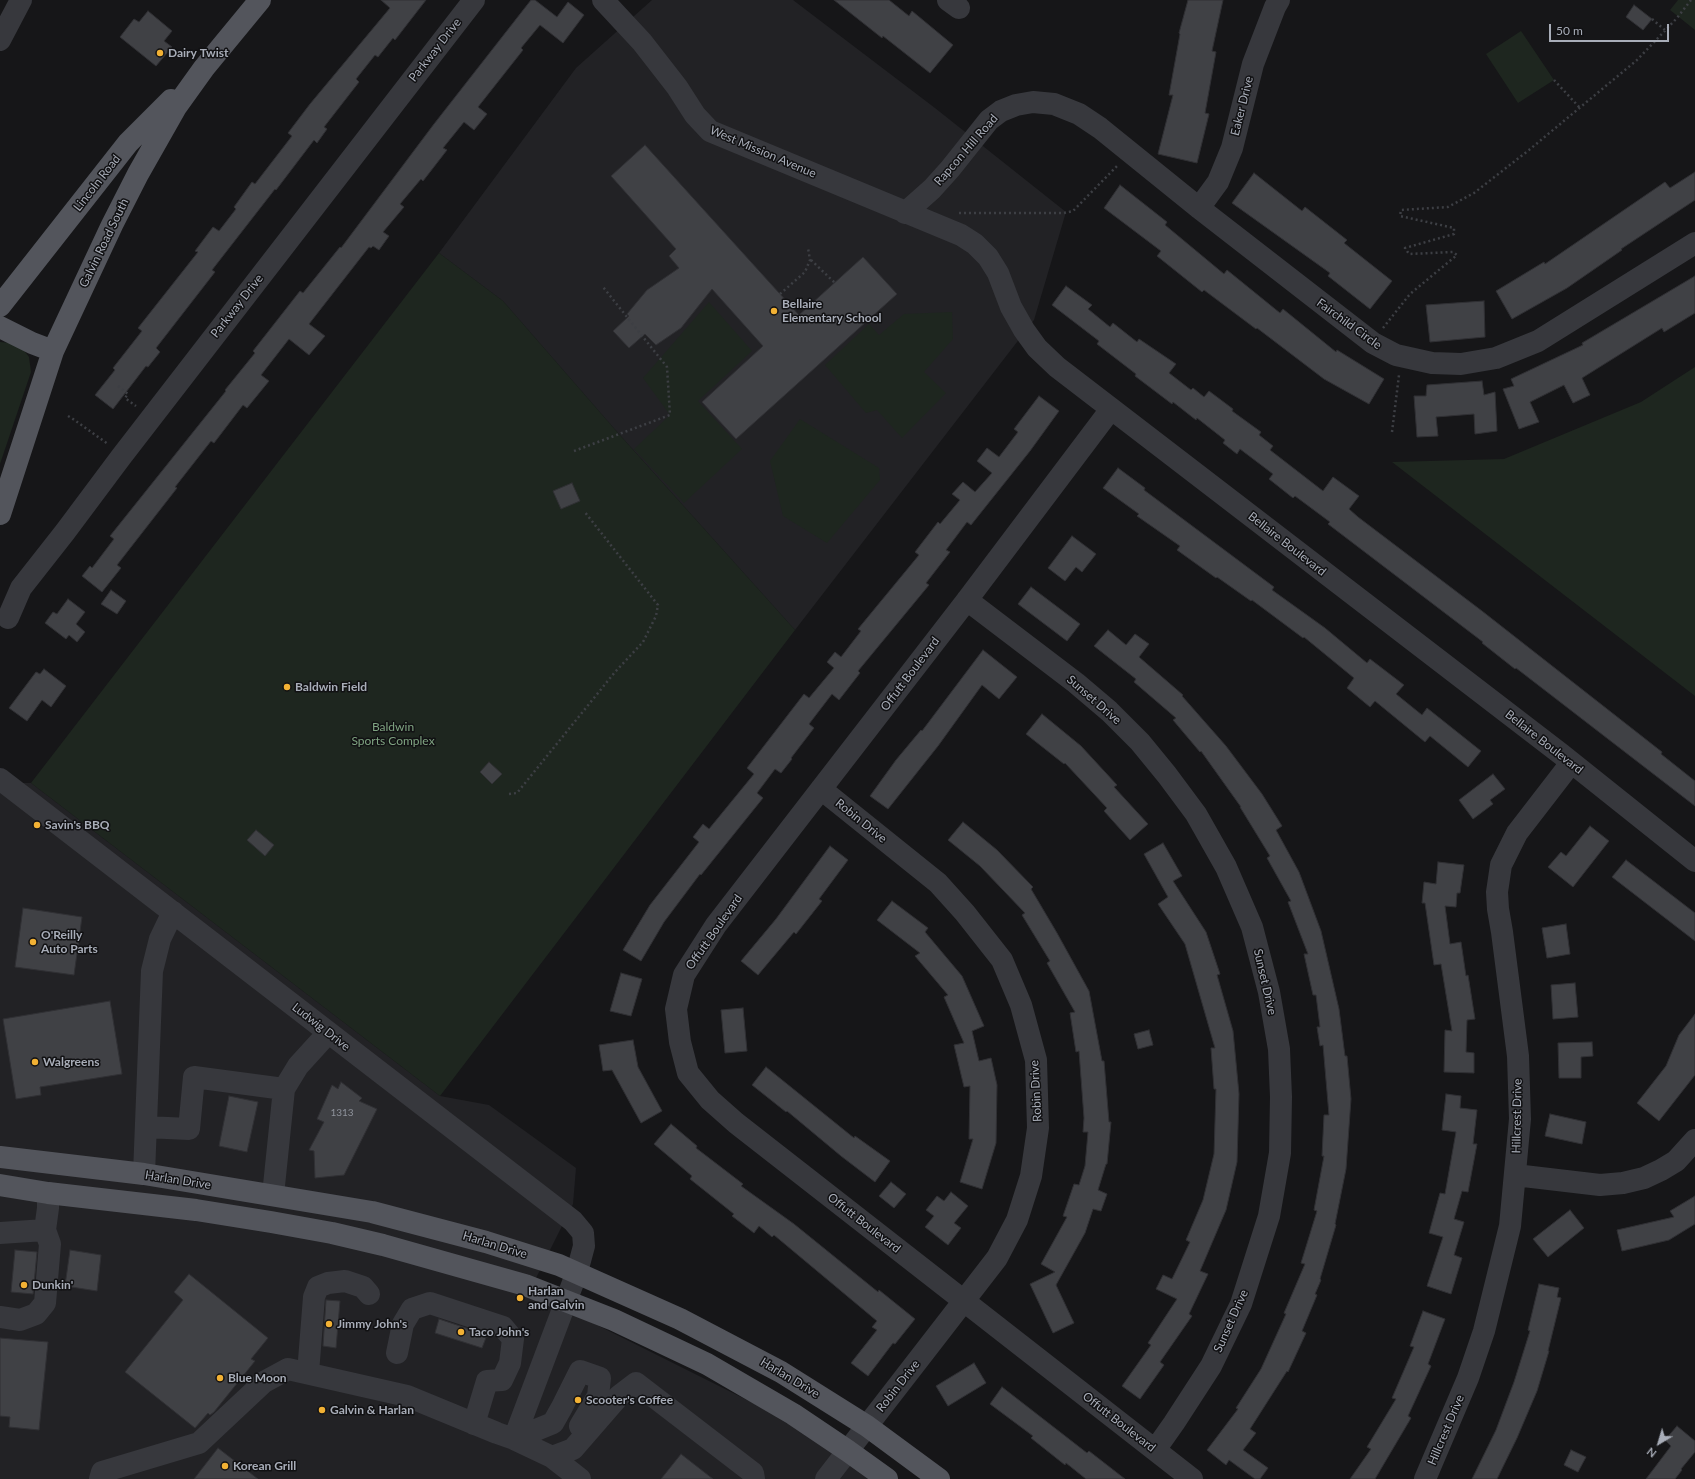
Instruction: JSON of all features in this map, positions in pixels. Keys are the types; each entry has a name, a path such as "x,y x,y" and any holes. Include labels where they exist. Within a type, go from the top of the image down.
{"main road":[{"name":"Galvin Road South","path":"0,514 54,351 112,225 148,156 176,107 204,68 260,0"},
{"name":"Lincoln Road","path":"0,306 128,143 204,68"},
{"path":"128,143 148,156"},
{"path":"0,327 32,343 54,351"},
{"name":"Harlan Drive","path":"4,1157 144,1174 273,1194 372,1212 416,1222 486,1242 577,1272 680,1319 781,1372 867,1426 939,1479"},
{"path":"0,1185 48,1193 196,1210 332,1233 490,1274 542,1291 614,1320 707,1364 793,1414 848,1450 887,1479"}],"street":[{"path":"0,40 21,0"},
{"name":"Parkway Drive","path":"8,618 21,588 151,417 474,0"},
{"name":"West Mission Avenue","path":"603,0 642,42 677,87 695,115 710,131 811,172 905,213"},
{"name":"Eaker Drive","path":"1199,208 1218,182 1232,148 1253,64 1279,0"},
{"name":"Rapcon Hill Road","path":"905,213 950,169 989,120 1000,111 1016,105 1033,102 1054,104 1079,114 1100,128"},
{"name":"Fairchild Circle","path":"1100,128 1199,208 1373,343 1396,355 1432,363 1461,364 1496,358 1538,341 1695,243"},
{"name":"Bellaire Boulevard","path":"905,213 961,235 975,244 988,257 998,273 1011,307 1024,330 1037,348 1057,367 1571,762 1695,861"},
{"name":"Offutt Boulevard","path":"1111,409 822,790 716,925 684,975 676,1009 680,1042 688,1074 710,1100 736,1123 1192,1479"},
{"name":"Sunset Drive","path":"967,600 1076,683 1103,706 1140,742 1167,775 1196,814 1226,867 1252,927 1269,992 1279,1049 1282,1097 1280,1153 1269,1216 1241,1304 1211,1366 1155,1450"},
{"name":"Hillcrest Drive","path":"1425,1479 1468,1378 1484,1331 1510,1226 1520,1119 1518,1056 1498,910 1497,892 1501,865 1517,833 1571,762"},
{"name":"Ludwig Drive","path":"0,780 573,1221 582,1233 584,1246 577,1272 514,1439"},
{"name":"Robin Drive","path":"822,790 938,882 965,913 1002,960 1020,1006 1036,1060 1038,1128 1031,1176 1017,1220 997,1258 826,1479"},
{"path":"144,1174 152,971 160,939 172,912"},
{"path":"273,1194 284,1089 298,1066 328,1033"},
{"path":"146,1127 190,1129 194,1077 284,1089"},
{"path":"1515,1175 1600,1185 1623,1183 1644,1178 1661,1170 1676,1161 1694,1142"},
{"path":"0,1317 20,1320 36,1314 45,1303 50,1244 45,1230 48,1193"},
{"path":"0,1233 45,1230"},
{"path":"308,1373 314,1297 318,1287 328,1283 345,1280 363,1286 369,1294"},
{"path":"397,1353 402,1324 412,1309 430,1303 503,1327 513,1339 510,1363 502,1380 487,1381 474,1424"},
{"path":"100,1479 102,1472 199,1443 264,1382 288,1369 407,1396 514,1439 552,1457 580,1479"},
{"path":"514,1439 553,1423 580,1371 600,1378 598,1396 578,1428 552,1457"},
{"path":"552,1457 574,1448 619,1396 636,1384 753,1473 754,1479"}],"path":[{"path":"1373,343 1400,304 1456,256 1453,252 1409,254 1405,248 1454,234 1454,228 1400,216 1401,210 1448,206 1461,201 1486,184 1637,60 1666,30 1691,0"},
{"path":"1652,19 1666,30"},
{"path":"1554,80 1580,108"},
{"path":"955,213 1073,211 1111,172"},
{"path":"780,294 805,272 810,260 808,248"},
{"path":"810,260 835,283"},
{"path":"574,451 670,416 667,367 603,287"},
{"path":"1392,432 1400,374"},
{"path":"118,386 128,394 125,398 151,417"},
{"path":"68,416 102,439"},
{"path":"509,794 517,793 615,672 643,642 656,616 658,605 584,511"}],"shaded area":[{"name":"Bellaire Elementary School","path":"652,0 793,0 935,108 1066,212 1034,320 795,630 618,433 503,301 439,253 576,68"},
{"path":"0,783 31,783 440,1096 489,1105 576,1168 573,1204 527,1296 577,1315 789,1421 875,1479 0,1479"}],"green space":[{"path":"1678,0 1695,0 1695,30 1670,10"},
{"path":"1521,31 1554,80 1518,103 1486,54"},
{"name":"Baldwin Sports Complex","path":"439,253 503,301 618,433 795,630 440,1096 31,783"},
{"path":"709,302 752,351 698,401 742,449 684,503 634,449 670,415 643,378"},
{"path":"952,312 953,339 924,372 946,393 902,438 877,410 866,413 825,365 869,324 879,335 904,314"},
{"path":"0,342 19,344 29,357 31,372 0,464"},
{"path":"1695,367 1695,696 1392,462 1504,459 1641,402"},
{"path":"800,419 879,468 880,480 827,543 783,516 770,461"}],"building":[{"path":"381,0 426,0 395,40 393,38 378,57 375,55 356,79 359,82 324,127 327,129 317,143 314,140 212,270 215,272 156,348 160,352 148,367 146,366 113,409 95,395 115,370 113,368 142,331 138,328 198,252 195,251 213,227 219,231 236,209 234,207 252,182 255,184 292,136 288,133 310,104 390,8"},
{"path":"531,0 535,0 557,17 568,2 584,15 563,43 540,25 521,48 523,50 478,107 487,114 474,130 464,122 443,148 447,150 423,181 421,179 400,204 404,207 383,232 389,236 379,250 373,246 371,248 369,247 309,324 325,336 309,355 289,339 261,375 269,381 247,408 243,405 214,443 211,441 175,487 177,488 117,565 121,568 102,592 82,576 90,566 92,568 114,539 110,536 226,391 225,390 255,353 253,351 300,291 303,293 340,247 341,248 434,124"},
{"path":"834,0 889,0 909,16 912,11 953,45 930,73"},
{"path":"1188,0 1223,0 1212,51 1216,52 1205,113 1209,114 1197,163 1158,154 1173,95 1169,95 1179,33"},
{"path":"1634,5 1652,19 1643,30 1626,17"},
{"path":"148,11 172,31 164,41 172,47 156,66 120,37 134,19 139,22"},
{"name":"Bellaire Elementary School","path":"645,145 799,315 863,257 897,294 736,439 702,402 763,346 712,289 681,328 656,345 645,334 629,348 613,331 629,316 627,314 647,290 679,268 669,256 676,249 611,176"},
{"path":"1695,172 1695,200 1621,249 1622,250 1567,288 1512,319 1496,291 1544,262 1545,264 1665,182 1670,188"},
{"path":"1254,173 1302,211 1305,207 1347,240 1344,243 1392,281 1370,309 1328,276 1330,273 1232,203"},
{"path":"1120,185 1167,222 1165,225 1224,274 1227,270 1280,313 1283,309 1336,352 1337,350 1384,379 1369,404 1324,379 1204,290 1202,292 1157,256 1161,251 1104,208"},
{"path":"1695,276 1695,313 1664,332 1662,328 1582,378 1590,395 1573,403 1564,385 1530,402 1539,422 1519,429 1503,389 1514,386 1511,379 1583,345 1582,343"},
{"path":"1066,286 1092,305 1088,309 1110,327 1113,323 1137,342 1139,339 1176,364 1169,373 1191,390 1193,388 1204,397 1209,391 1233,409 1232,411 1261,432 1259,435 1273,446 1270,450 1323,491 1333,477 1359,496 1349,509 1358,517 1482,611 1662,752 1661,754 1695,781 1695,806 1328,524 1330,522 1295,496 1293,498 1269,479 1273,474 1240,449 1237,454 1223,443 1225,440 1197,418 1196,420 1173,402 1172,404 1135,376 1136,374 1097,344 1099,341 1052,305"},
{"path":"1484,301 1485,337 1430,342 1426,305"},
{"path":"1482,381 1484,395 1495,392 1497,431 1475,434 1474,414 1436,417 1438,436 1417,437 1414,396 1426,396 1427,385"},
{"path":"1039,396 1059,411 1030,451 971,525 967,522 946,550 950,552 926,583 929,585 858,671 860,673 839,700 832,694 809,724 814,728 781,773 775,769 757,793 763,798 701,875 700,874 664,922 641,961 623,950 650,905 699,842 693,837 703,824 709,829 754,774 747,768 804,694 809,698 834,668 827,662 835,652 841,657 861,631 858,629 919,555 915,552 938,522 940,524 960,500 952,494 963,482 975,492 992,473 977,461 987,448 999,457 1018,432 1014,429"},
{"path":"1118,468 1145,488 1144,490 1274,587 1272,590 1325,628 1367,663 1370,659 1404,685 1396,694 1422,715 1427,708 1481,751 1468,767 1430,736 1425,742 1375,701 1370,707 1347,688 1354,678 1304,637 1303,638 1252,600 1251,601 1217,577 1216,578 1177,550 1180,546 1137,516 1139,514 1103,488"},
{"path":"572,483 580,501 561,509 553,491"},
{"path":"1072,536 1096,554 1082,572 1076,567 1065,581 1048,568"},
{"path":"1031,587 1080,624 1067,641 1018,604"},
{"path":"111,590 126,601 117,614 101,604"},
{"path":"68,599 85,612 76,624 85,632 77,642 69,635 66,639 45,623 53,612 57,614"},
{"path":"1108,630 1126,645 1135,634 1149,644 1139,657 1183,695 1182,696 1226,746 1262,794 1282,826 1276,830 1299,872 1321,931 1339,1009 1345,1056 1347,1056 1351,1099 1346,1169 1336,1225 1320,1279 1321,1280 1315,1294 1317,1295 1302,1331 1306,1333 1288,1372 1287,1371 1250,1429 1256,1433 1243,1450 1268,1468 1260,1479 1255,1479 1229,1460 1226,1465 1207,1450 1238,1409 1236,1408 1261,1369 1286,1314 1284,1313 1305,1264 1301,1263 1317,1211 1314,1210 1324,1156 1322,1156 1324,1115 1329,1115 1323,1045 1320,1046 1317,1027 1320,1027 1316,995 1313,995 1304,954 1308,954 1288,902 1291,901 1267,858 1270,856 1241,807 1201,751 1200,752 1173,720 1176,718 1134,682 1136,679 1094,646"},
{"path":"983,650 1017,677 999,699 982,685 938,746 888,809 870,796 896,760 921,730 922,731"},
{"path":"44,669 66,686 51,707 42,700 27,721 9,708 36,672 40,674"},
{"path":"1042,714 1081,746 1117,785 1114,787 1148,824 1130,840 1104,811 1107,808 1065,763 1064,764 1026,734"},
{"path":"489,762 502,774 492,784 480,772"},
{"path":"1493,774 1505,789 1490,800 1493,804 1473,819 1459,800"},
{"path":"963,822 997,850 1033,887 1031,889 1089,991 1102,1061 1104,1061 1109,1122 1111,1122 1107,1164 1098,1190 1107,1194 1101,1211 1093,1209 1085,1233 1056,1285 1074,1323 1053,1333 1030,1284 1055,1272 1041,1264 1067,1217 1063,1216 1074,1184 1079,1185 1085,1166 1088,1132 1083,1132 1084,1118 1079,1051 1076,1052 1070,1013 1075,1012 1047,963 1050,961 1022,915 1025,913 980,866 948,840"},
{"path":"1590,826 1609,841 1573,887 1548,867 1561,852 1566,856"},
{"path":"256,830 274,845 265,856 247,840"},
{"path":"1163,843 1182,876 1173,881 1206,932 1220,974 1217,975 1233,1031 1239,1094 1237,1162 1226,1210 1200,1271 1208,1274 1189,1314 1192,1316 1160,1362 1164,1365 1140,1399 1122,1386 1151,1345 1148,1343 1177,1299 1156,1289 1163,1275 1172,1279 1190,1242 1186,1240 1203,1200 1214,1154 1216,1089 1214,1089 1211,1048 1215,1048 1185,944 1158,904 1168,897 1144,854"},
{"path":"830,846 848,860 819,899 822,901 796,934 794,932 758,975 741,961 776,919"},
{"path":"1626,860 1695,913 1695,941 1612,877"},
{"path":"1438,862 1464,865 1460,893 1457,893 1456,907 1445,906 1450,944 1461,942 1466,976 1468,975 1475,1019 1467,1020 1466,1052 1474,1053 1474,1073 1444,1072 1445,1030 1452,1031 1441,964 1434,965 1425,903 1422,903 1424,882 1436,884"},
{"path":"892,901 928,928 925,932 962,976 984,1026 972,1031 979,1061 991,1058 997,1085 996,1143 982,1189 960,1182 973,1139 969,1139 970,1086 964,1087 954,1045 964,1043 944,997 948,995 915,956 920,953 877,920"},
{"path":"23,908 82,917 74,975 15,967"},
{"path":"1566,924 1570,954 1547,958 1542,928"},
{"path":"621,973 642,979 631,1016 610,1011"},
{"path":"1575,983 1578,1017 1553,1019 1551,985"},
{"path":"110,1001 122,1074 40,1087 41,1095 16,1099 3,1019"},
{"path":"743,1008 747,1051 725,1053 721,1010"},
{"path":"1695,1014 1695,1075 1659,1121 1637,1103 1666,1066 1679,1035"},
{"path":"1149,1030 1153,1045 1138,1049 1134,1034"},
{"path":"633,1040 638,1067 662,1111 641,1123 612,1070 603,1071 599,1045"},
{"path":"1592,1042 1593,1056 1581,1057 1581,1078 1559,1078 1558,1043"},
{"path":"766,1067 854,1138 855,1136 890,1161 875,1182 787,1111 786,1112 752,1085"},
{"path":"341,1082 362,1098 359,1101 377,1109 344,1175 315,1178 314,1151 309,1150 324,1122 317,1119 332,1085 338,1089"},
{"path":"1446,1094 1461,1096 1460,1108 1477,1110 1473,1144 1477,1144 1468,1192 1462,1191 1454,1219 1464,1222 1454,1255 1462,1258 1451,1294 1427,1286 1443,1237 1429,1233 1440,1193 1445,1194 1456,1132 1442,1130"},
{"path":"229,1096 258,1102 247,1152 219,1146"},
{"path":"1550,1114 1586,1122 1582,1144 1545,1136"},
{"path":"671,1124 697,1146 696,1148 743,1184 741,1186 794,1224 878,1292 879,1290 915,1319 895,1344 893,1343 868,1376 851,1363 877,1330 872,1327 877,1321 774,1235 772,1237 759,1226 754,1233 732,1216 734,1214 690,1179 692,1176 654,1144"},
{"path":"891,1182 906,1194 894,1208 879,1196"},
{"path":"951,1192 968,1206 954,1223 961,1228 948,1245 925,1227 934,1216 926,1210 937,1196 944,1201"},
{"path":"1695,1196 1695,1224 1669,1240 1622,1251 1617,1230 1674,1217 1670,1211"},
{"path":"1570,1210 1584,1228 1548,1257 1533,1239"},
{"path":"15,1250 37,1252 33,1294 11,1292"},
{"path":"70,1250 101,1255 97,1291 65,1286"},
{"path":"189,1274 268,1338 251,1359 255,1361 214,1412 210,1415 208,1413 195,1428 125,1372 183,1300 174,1292"},
{"path":"1539,1284 1559,1288 1557,1297 1561,1298 1549,1351 1537,1391 1517,1438 1497,1479 1472,1479 1496,1430 1514,1382 1530,1331 1528,1330"},
{"name":"Jimmy John's","path":"326,1300 340,1301 336,1348 323,1346"},
{"path":"1423,1311 1445,1319 1428,1364 1431,1366 1408,1416 1411,1418 1375,1479 1350,1479 1371,1449 1367,1447 1396,1399 1392,1398 1414,1347 1410,1346"},
{"path":"439,1319 487,1335 482,1348 435,1333"},
{"path":"0,1338 48,1342 39,1430 9,1427 10,1417 0,1416"},
{"path":"974,1363 986,1383 948,1406 936,1386"},
{"path":"1002,1387 1087,1453 1089,1451 1125,1479 1086,1479 1066,1463 1065,1465 1031,1438 1033,1436 990,1404"},
{"path":"1677,1426 1695,1441 1695,1452 1675,1479 1646,1479 1671,1446 1665,1440"},
{"path":"218,1448 258,1479 194,1479"},
{"path":"1571,1450 1586,1457 1578,1472 1564,1465"},
{"path":"681,1454 713,1479 661,1479"}],"place":[{"name":"Dairy Twist","path":"160,53"},
{"name":"Bellaire Elementary School","path":"774,311"},
{"name":"Baldwin Field","path":"287,687"},
{"name":"Savin's BBQ","path":"37,825"},
{"name":"O'Reilly Auto Parts","path":"33,942"},
{"name":"Walgreens","path":"35,1062"},
{"name":"Dunkin'","path":"24,1285"},
{"name":"Harlan and Galvin","path":"520,1298"},
{"name":"Jimmy John's","path":"329,1324"},
{"name":"Taco John's","path":"461,1332"},
{"name":"Blue Moon","path":"220,1378"},
{"name":"Scooter's Coffee","path":"578,1400"},
{"name":"Galvin & Harlan","path":"322,1410"},
{"name":"Korean Grill","path":"225,1466"}]}
